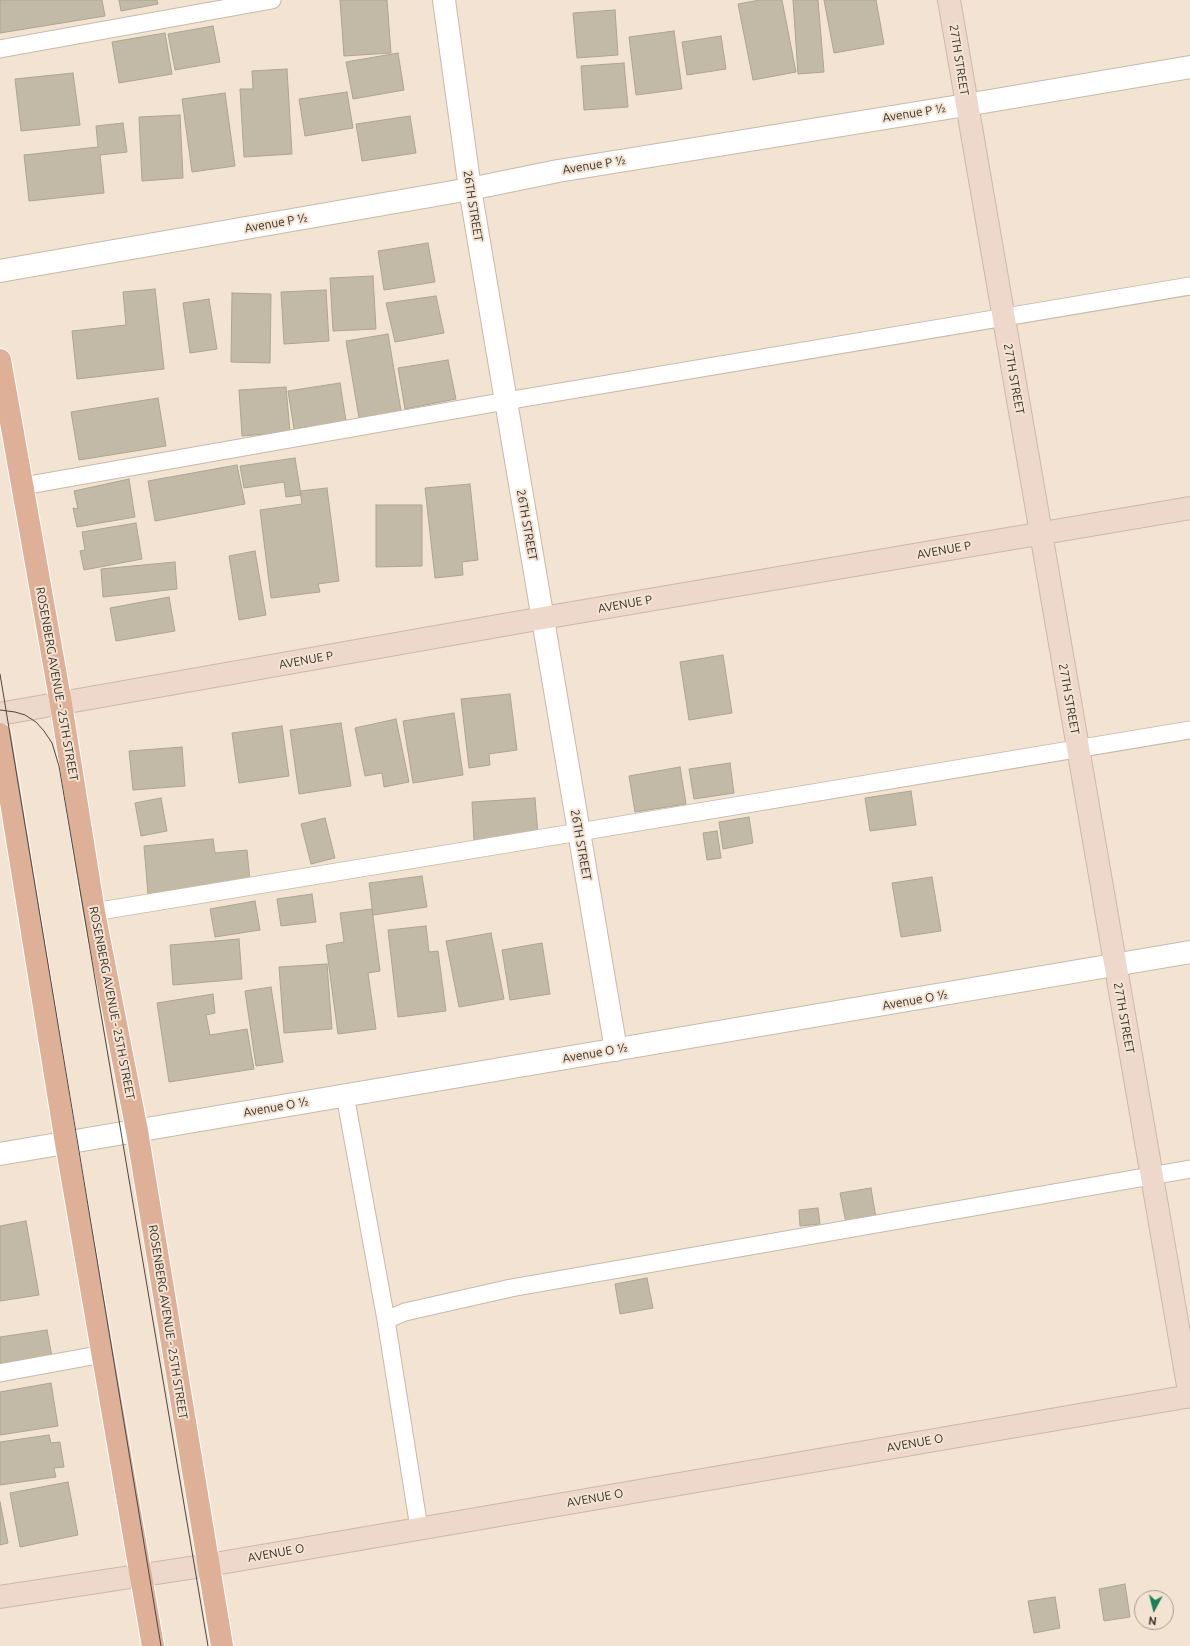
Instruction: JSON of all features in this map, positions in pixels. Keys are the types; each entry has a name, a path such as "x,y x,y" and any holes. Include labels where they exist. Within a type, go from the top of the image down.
{"main road":[{"name":"27TH STREET","path":"949,0 1190,1396"},
{"name":"ROSENBERG AVENUE - 25TH STREET","path":"0,360 61,704 94,912 137,1132 222,1646"},
{"name":"AVENUE P","path":"0,714 543,618 1190,508"},
{"path":"0,734 66,1143 153,1646"},
{"name":"AVENUE O","path":"0,1597 209,1565 1190,1396"}],"street":[{"name":"26TH STREET","path":"444,0 470,189 616,1050"},
{"name":"Avenue P ½","path":"0,271 470,189 558,171 1190,67"},
{"name":"Avenue O ½","path":"0,1154 1115,966 1190,952"}],"lane":[{"path":"0,49 272,0"},
{"path":"23,486 506,401 1190,286"},
{"path":"94,912 1190,730"},
{"path":"345,1095 386,1320 419,1528"},
{"path":"386,1320 405,1312 511,1288 1190,1169"},
{"path":"0,1373 103,1354"}],"building":[{"path":"0,0 102,0 105,16 0,33"},
{"path":"119,0 157,0 158,4 121,11"},
{"path":"340,0 387,0 391,53 344,56"},
{"path":"760,0 782,0 796,72 753,80 738,4"},
{"path":"793,0 818,0 824,72 798,74"},
{"path":"824,0 876,0 884,44 834,53"},
{"path":"615,10 618,55 577,58 573,13"},
{"path":"213,26 220,62 175,70 168,34"},
{"path":"674,31 682,89 636,95 629,37"},
{"path":"165,33 172,74 119,83 112,42"},
{"path":"721,36 726,69 687,75 682,42"},
{"path":"398,53 404,90 353,99 346,62"},
{"path":"624,63 628,107 584,110 581,66"},
{"path":"287,69 292,154 244,157 240,89 253,89 252,71"},
{"path":"73,73 80,125 21,131 15,79"},
{"path":"347,92 353,128 305,136 299,99"},
{"path":"225,93 235,166 192,172 182,99"},
{"path":"180,115 183,178 142,181 139,117"},
{"path":"410,116 416,153 362,161 356,124"},
{"path":"123,123 127,152 100,155 104,193 29,201 24,155 98,147 96,126"},
{"path":"428,243 435,282 384,290 378,251"},
{"path":"373,276 376,329 333,331 330,278"},
{"path":"155,289 164,369 77,379 72,331 126,325 123,292"},
{"path":"326,290 329,341 284,344 281,292"},
{"path":"232,293 271,294 270,363 231,362"},
{"path":"436,296 444,333 395,342 386,303"},
{"path":"209,299 217,349 190,353 183,303"},
{"path":"388,334 401,411 359,418 346,341"},
{"path":"448,360 456,399 405,409 398,368"},
{"path":"340,383 346,421 294,429 288,391"},
{"path":"286,387 290,432 242,436 239,390"},
{"path":"158,398 166,446 79,460 71,412"},
{"path":"295,458 301,495 286,497 284,482 244,488 240,466"},
{"path":"237,465 245,504 155,521 148,481"},
{"path":"129,479 135,517 77,527 73,508 78,509 74,491"},
{"path":"470,484 478,560 462,562 463,575 435,578 425,488"},
{"path":"327,488 339,581 318,584 320,592 271,598 260,510 302,504 300,491"},
{"path":"376,505 422,505 422,566 376,567"},
{"path":"136,523 142,559 84,570 80,551 85,550 82,532"},
{"path":"255,551 266,615 239,620 229,556"},
{"path":"175,562 177,589 103,597 101,569"},
{"path":"169,597 175,631 116,641 110,608"},
{"path":"723,655 732,713 689,720 680,662"},
{"path":"510,694 517,750 489,754 490,765 469,768 461,699"},
{"path":"454,713 463,775 413,783 403,721"},
{"path":"396,719 409,782 384,787 382,773 365,776 355,728"},
{"path":"341,723 351,786 299,794 290,730"},
{"path":"282,726 289,776 239,783 232,733"},
{"path":"182,747 185,786 133,790 129,751"},
{"path":"730,763 734,793 694,799 689,769"},
{"path":"680,767 686,804 635,812 629,776"},
{"path":"911,791 916,825 870,831 865,798"},
{"path":"161,798 167,831 141,836 135,803"},
{"path":"535,798 538,835 474,840 472,802"},
{"path":"749,817 753,843 723,849 719,822"},
{"path":"325,818 335,858 311,864 301,824"},
{"path":"717,831 721,858 707,860 703,833"},
{"path":"213,839 215,853 247,850 250,881 215,889 148,894 144,846"},
{"path":"422,876 427,907 373,915 369,883"},
{"path":"932,877 941,931 901,937 892,883"},
{"path":"312,894 316,922 281,926 277,899"},
{"path":"255,901 260,930 215,937 210,909"},
{"path":"372,909 380,971 368,973 376,1029 338,1034 326,945 344,942 340,913"},
{"path":"426,926 429,952 438,951 446,1011 398,1017 388,930"},
{"path":"491,933 504,999 459,1007 446,941"},
{"path":"239,939 242,979 173,985 170,945"},
{"path":"542,943 550,994 510,1000 502,950"},
{"path":"327,964 332,1029 284,1033 279,967"},
{"path":"271,987 283,1062 256,1066 245,991"},
{"path":"213,994 215,1013 206,1015 210,1035 247,1029 254,1069 169,1082 157,1003"},
{"path":"871,1188 876,1218 846,1223 840,1193"},
{"path":"818,1208 820,1224 800,1226 799,1210"},
{"path":"26,1221 39,1295 0,1301 0,1226"},
{"path":"647,1278 653,1308 620,1314 615,1284"},
{"path":"47,1330 52,1357 0,1365 0,1337"},
{"path":"51,1383 58,1426 0,1435 0,1392"},
{"path":"49,1435 51,1443 60,1442 64,1467 54,1468 56,1477 0,1485 0,1442"},
{"path":"68,1482 78,1535 20,1547 10,1493"},
{"path":"0,1502 8,1543 0,1545"},
{"path":"1125,1584 1130,1617 1104,1621 1099,1589"},
{"path":"1055,1597 1060,1628 1034,1633 1028,1601"}],"tram line":[{"path":"0,674 161,1646"},
{"path":"0,710 25,715 36,722 52,743 59,766 208,1646"}]}
